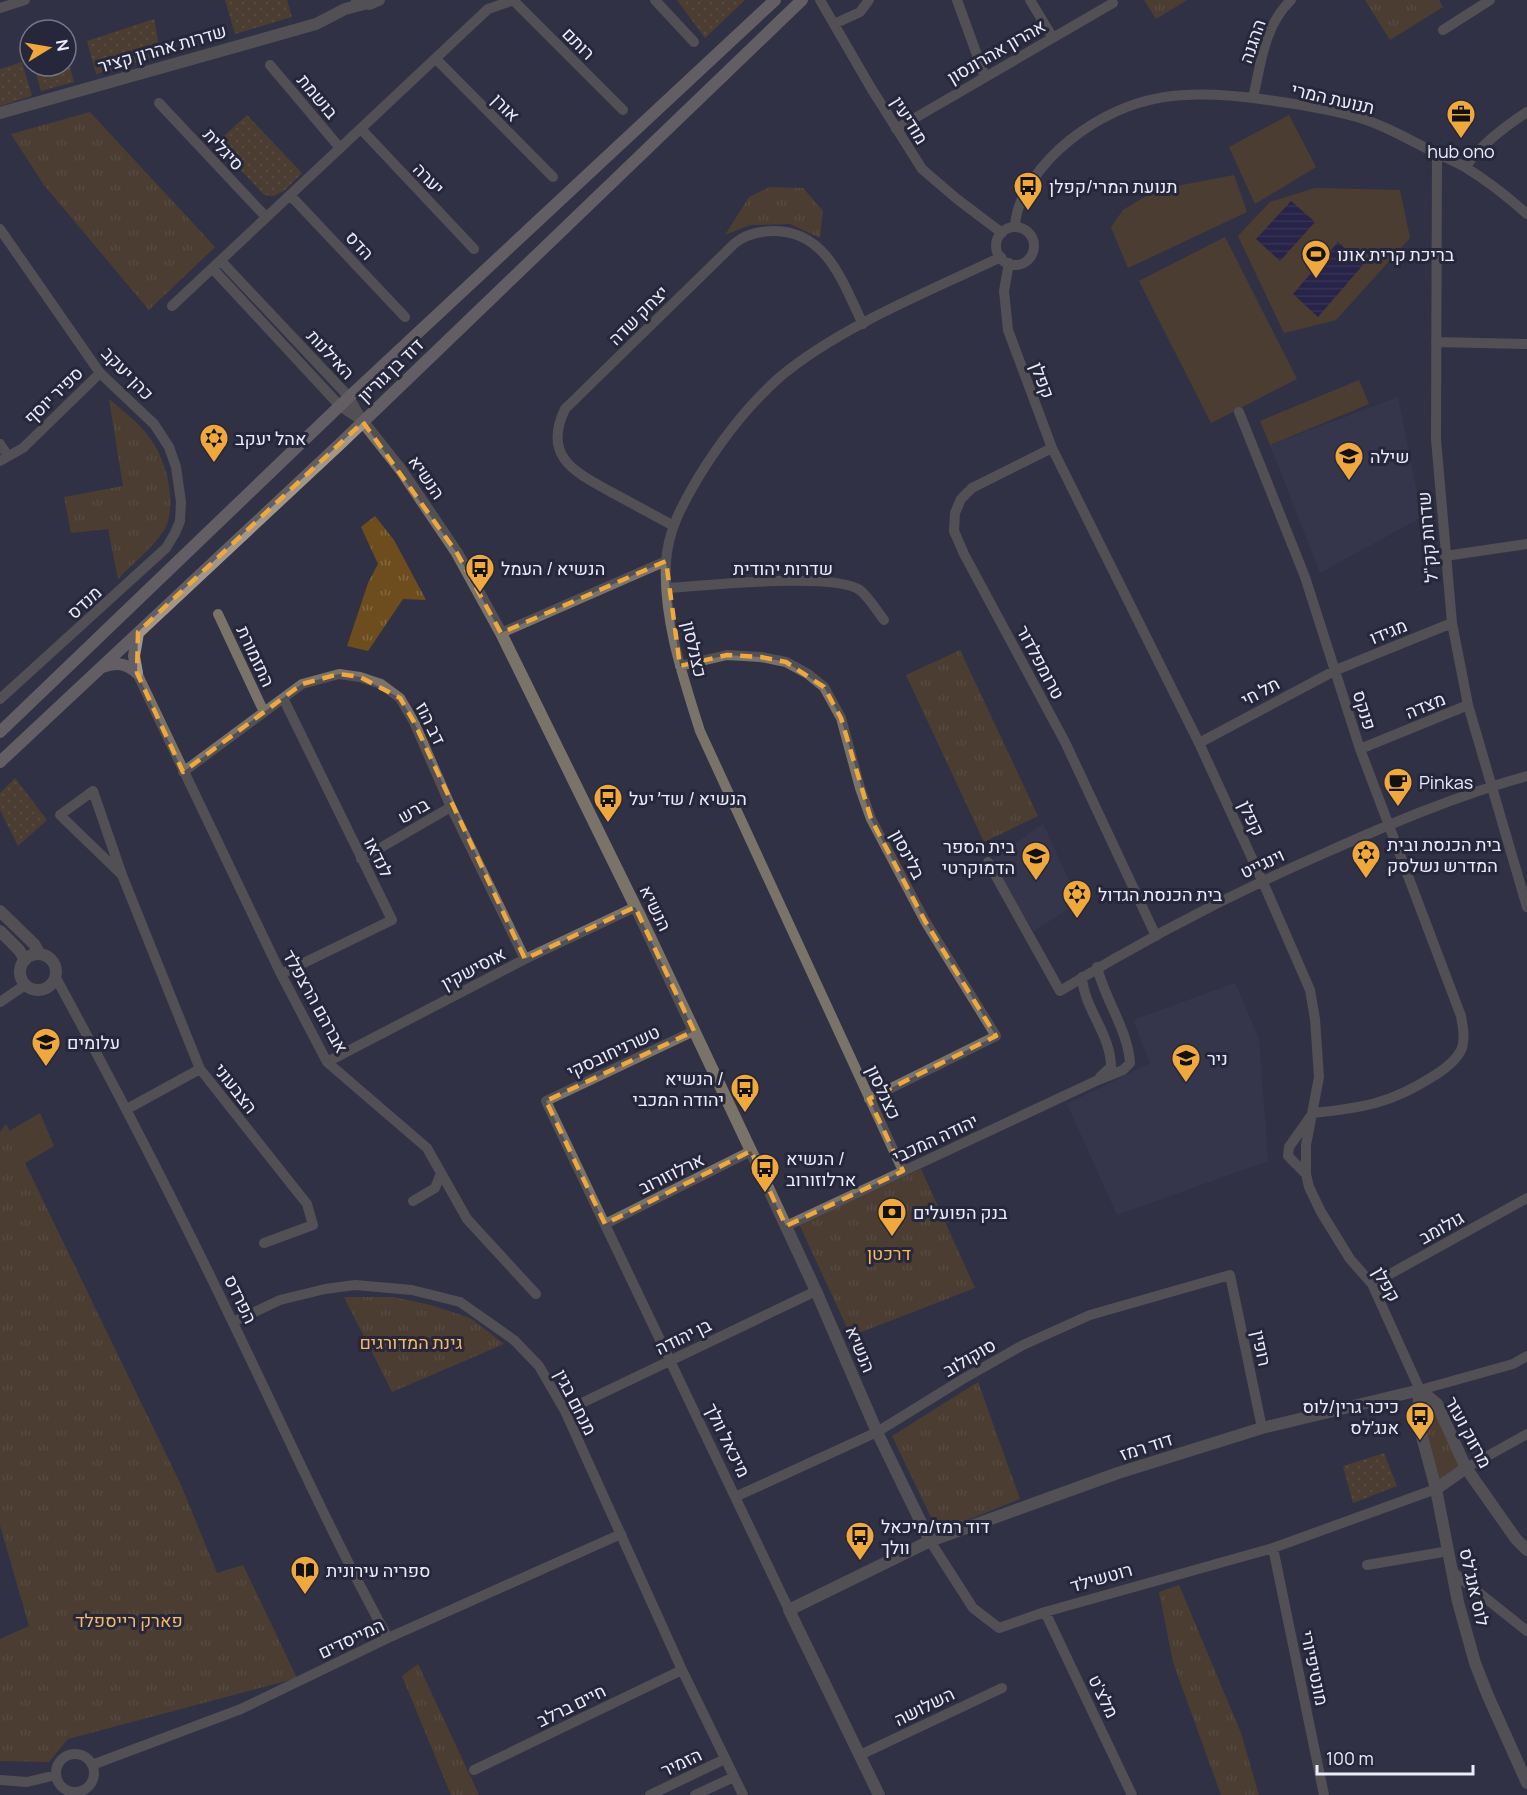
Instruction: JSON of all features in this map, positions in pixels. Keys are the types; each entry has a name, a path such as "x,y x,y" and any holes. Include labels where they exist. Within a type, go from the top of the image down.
{"main road":[{"name":"דוד בן גוריון","path":"0,732 345,402 775,0"},
{"name":"דוד בן גוריון","path":"0,762 363,422 802,0"},
{"path":"137,673 134,650 138,632"},
{"path":"100,668 122,664 137,673"}],"street":[{"path":"0,8 25,0"},
{"name":"שדרות אהרון קציר","path":"332,16 346,0"},
{"name":"שדרות אהרון קציר","path":"0,113 316,24 360,2 369,4 379,0"},
{"path":"172,306 488,9 513,0"},
{"name":"רותם","path":"513,0 623,110"},
{"path":"656,0 694,42"},
{"name":"מודיעין","path":"820,0 922,169 957,200 1002,233"},
{"path":"834,24 860,12 869,0"},
{"path":"957,0 985,77"},
{"path":"1030,0 1053,38"},
{"name":"ההגנה","path":"1253,98 1259,62 1266,40 1281,12 1291,0"},
{"path":"1443,30 1490,0"},
{"name":"אהרון אהרונסון","path":"896,129 1113,3"},
{"name":"אורן","path":"435,59 553,177"},
{"name":"בושמת","path":"270,65 340,148"},
{"name":"תנועת המרי","path":"1016,227 1016,214 1025,193 1060,148 1091,125 1122,109 1144,102 1187,94 1220,94 1253,98 1354,116 1399,134 1465,167 1527,214"},
{"name":"סיגלית","path":"159,103 266,217"},
{"path":"1465,167 1493,135 1527,112"},
{"name":"יערה","path":"361,129 474,249"},
{"name":"שדרות קק\"ל","path":"1437,154 1436,439 1452,623 1468,705 1527,907"},
{"name":"הדס","path":"290,195 405,316"},
{"path":"1016,227 1027,230 1033,240 1033,252 1023,263 1005,260 997,247 1002,233 1008,228 1016,227"},
{"name":"כהן יעקב","path":"0,229 100,373 154,424 170,447 180,485 180,521"},
{"name":"יצחק שדה","path":"672,525 576,473 561,455 558,441 558,429 565,409 735,243 741,238 760,232 777,231 795,234 823,250 835,268 863,324"},
{"name":"כצנלסון","path":"903,1171 700,731 680,666 667,588 666,561 672,525 709,460 743,416 781,377 823,346 863,324 1005,260"},
{"name":"קפלן","path":"1005,260 1004,291 1008,330 1052,448 1199,742 1310,990 1318,1046 1319,1077 1306,1145 1306,1174 1309,1187 1321,1212 1350,1259 1372,1284 1420,1390"},
{"name":"האילנות","path":"217,265 363,422"},
{"path":"1436,342 1527,344"},
{"name":"ספיר יוסף","path":"4,459 23,448 100,373"},
{"name":"פנקס","path":"1239,412 1305,577 1360,750 1461,1016 1464,1035 1461,1050 1440,1072 1389,1100 1353,1109 1313,1113"},
{"name":"הנשיא","path":"363,422 401,470 457,553 501,633 751,1151 816,1291 877,1432"},
{"path":"0,444 4,459"},
{"name":"טרומפלדור","path":"1052,448 972,488 961,499 955,513 954,531 964,554 1065,742 1156,936"},
{"name":"מנדס","path":"0,699 150,564 166,548 180,521"},
{"path":"1445,556 1527,544"},
{"path":"501,633 666,561"},
{"name":"שדרות יהודית","path":"667,588 777,581 828,581 860,590 884,621"},
{"name":"התזמורת","path":"218,614 264,712"},
{"name":"מגידו","path":"1336,670 1452,623"},
{"name":"בלינסון","path":"680,666 727,655 761,657 786,662 825,687 841,718 871,819 925,921 996,1036 869,1099"},
{"name":"תל חי","path":"1199,742 1336,670"},
{"name":"אברהם הרצפלד","path":"137,673 281,974 327,1062 427,1148 467,1219 536,1294"},
{"name":"דב הוז","path":"183,772 302,684 339,674 360,676 381,684 400,698 414,722 451,807 525,959"},
{"name":"לנדאו","path":"281,974 392,920 283,698"},
{"name":"מצדה","path":"1360,750 1468,705"},
{"name":"וינגייט","path":"988,862 1060,991 1097,967 1262,880 1388,824 1491,786 1527,776"},
{"name":"הצבעוני","path":"122,875 60,815 93,791 122,875 200,1069 307,1204 313,1225 264,1243"},
{"name":"ברש","path":"361,859 451,807"},
{"name":"אוסישקין","path":"327,1062 525,959 635,907"},
{"path":"0,911 34,944 40,954"},
{"path":"0,931 19,950 25,960"},
{"path":"34,954 40,954 46,955 55,963 57,969 52,985 42,991 36,991 25,985 20,973 25,960 34,954"},
{"name":"יהודה המכבי","path":"786,1226 1123,1070 1130,1063 1129,1049 1101,984 1097,967"},
{"path":"1082,977 1083,988 1111,1058 1111,1067 1098,1080"},
{"name":"הפרדס","path":"56,978 127,1109 233,1322 362,1591 388,1638"},
{"path":"0,1002 25,985"},
{"name":"טשרניחובסקי","path":"546,1101 694,1031"},
{"path":"127,1109 200,1069"},
{"name":"מיכאל וולך","path":"546,1101 879,1795"},
{"path":"1306,1174 1288,1156 1289,1147 1313,1113"},
{"name":"ארלוזורוב","path":"605,1224 751,1151"},
{"path":"413,1201 435,1188 441,1173"},
{"name":"גולומב","path":"1372,1284 1527,1198"},
{"name":"רופין","path":"1230,1275 1262,1428"},
{"name":"סוקולוב","path":"735,1497 877,1432 1023,1345 1090,1315 1230,1275"},
{"name":"מנחם בגין","path":"233,1322 280,1299 335,1287 356,1285 412,1290 460,1302 514,1340 539,1366 565,1411 682,1670 743,1795"},
{"name":"בן יהודה","path":"565,1411 816,1291"},
{"name":"דוד רמז","path":"789,1610 930,1541 1118,1473 1262,1428 1420,1390 1513,1364 1527,1356"},
{"name":"מרזוק ועזר","path":"1420,1390 1437,1404 1466,1468 1516,1539 1527,1550"},
{"name":"לוס אנג'לס","path":"1420,1390 1416,1418 1436,1489 1458,1602 1475,1663 1527,1784"},
{"name":"רוטשילד","path":"877,1432 930,1541 973,1608 999,1628 1045,1612 1273,1548 1436,1489"},
{"path":"1436,1489 1466,1468 1527,1434"},
{"name":"המייסדים","path":"92,1765 241,1709 388,1638 621,1534"},
{"name":"מונטיפיורי","path":"1273,1548 1324,1795"},
{"path":"1367,1565 1449,1551"},
{"path":"1454,1573 1527,1631"},
{"name":"מלצ'ט","path":"1045,1612 1132,1795"},
{"name":"חיים ברלב","path":"474,1770 682,1670"},
{"name":"השלושה","path":"860,1755 1002,1688"},
{"path":"73,1754 84,1756 92,1765 93,1778 87,1792 66,1790 61,1786 56,1775 56,1768 62,1758 73,1754"},
{"name":"הזמיר","path":"650,1795 725,1760"},
{"path":"0,1780 27,1782 56,1775"},
{"name":"הזמיר","path":"695,1795 734,1776"}],"highlighted area":[{"path":"363,422 457,553 501,633 666,561 680,666 727,655 761,657 786,662 824,687 841,718 871,819 925,921 996,1036 869,1099 903,1171 786,1226 751,1151 605,1224 546,1101 694,1031 635,907 525,959 414,722 400,698 360,677 339,674 302,684 183,772 137,673 138,632"}],"shaded area":[{"path":"1291,201 1315,222 1280,261 1256,239"},
{"path":"1338,242 1363,265 1318,317 1293,294"},
{"name":"שילה","path":"1398,397 1422,517 1320,573 1270,445"},
{"name":"בית הספר הדמוקרטי","path":"1043,824 1079,902 1034,931 988,862"},
{"name":"ניר","path":"1235,983 1259,1038 1268,1161 1117,1215 1067,1104 1150,1063 1133,1020"}],"green space":[{"path":"225,0 287,0 292,17 235,34"},
{"path":"677,0 745,0 705,38"},
{"path":"1144,0 1187,0 1156,19"},
{"path":"1365,0 1439,0 1443,7 1390,40"},
{"path":"154,19 161,55 96,74 87,41"},
{"path":"18,63 18,78 27,78 32,96 0,106 0,69"},
{"path":"37,78 73,78 74,82 41,91"},
{"path":"90,112 215,247 149,310 44,185 11,134"},
{"path":"247,115 302,173 285,190 274,196 264,195 216,143"},
{"path":"1289,115 1316,167 1255,204 1229,147"},
{"path":"1234,175 1247,212 1128,268 1111,227 1123,210 1156,190"},
{"path":"770,187 803,188 823,211 820,238 790,224 750,225 725,235 749,197"},
{"name":"בריכת קרית אונו","path":"1315,188 1400,190 1410,238 1336,320 1284,333 1238,236 1270,202"},
{"path":"1225,237 1297,379 1211,423 1139,281"},
{"path":"1359,380 1369,404 1270,445 1260,421"},
{"path":"109,399 131,417 155,446 165,467 170,491 170,514 163,531 152,546 118,579 108,529 71,533 64,497 123,486"},
{"path":"375,516 394,540 426,600 403,599 368,651 347,646 368,583 378,564 361,527"},
{"path":"960,650 1038,816 984,842 906,675"},
{"path":"15,778 47,820 18,846 0,810 0,793"},
{"path":"40,1113 54,1146 20,1166 6,1133"},
{"name":"פארק רייספלד","path":"6,1124 181,1485 217,1573 243,1565 297,1678 68,1739 49,1762 0,1761 0,1639 29,1626 0,1525 0,1132"},
{"name":"דרכטן","path":"921,1169 975,1288 851,1336 799,1224"},
{"name":"גינת המדורגים","path":"344,1297 393,1297 431,1305 470,1318 504,1344 392,1392"},
{"path":"978,1382 1020,1499 938,1532 892,1436"},
{"path":"1420,1390 1432,1399 1466,1468 1436,1489 1417,1404"},
{"path":"1384,1453 1397,1486 1353,1503 1343,1466"},
{"path":"1179,1585 1241,1733 1259,1795 1221,1795 1173,1662 1159,1592"},
{"path":"418,1664 479,1795 451,1795 402,1676"}],"place":[{"name":"hub ono","path":"1461,140"},
{"name":"תנועת המרי/קפלן","path":"1028,212"},
{"name":"בריכת קרית אונו","path":"1316,280"},
{"name":"אהל יעקב","path":"214,464"},
{"name":"שילה","path":"1349,482"},
{"name":"הנשיא / העמל","path":"480,594"},
{"name":"Pinkas","path":"1398,808"},
{"name":"הנשיא / שד׳ יעל","path":"608,824"},
{"name":"בית הכנסת ובית המדרש נשלסק","path":"1366,880"},
{"name":"בית הספר הדמוקרטי","path":"1036,882"},
{"name":"בית הכנסת הגדול","path":"1077,920"},
{"name":"עלומים","path":"46,1068"},
{"name":"ניר","path":"1186,1084"},
{"name":"הנשיא / יהודה המכבי","path":"745,1114"},
{"name":"הנשיא / ארלוזורוב","path":"765,1194"},
{"name":"בנק הפועלים","path":"892,1238"},
{"name":"כיכר גרין/לוס אנג׳לס","path":"1420,1442"},
{"name":"דוד רמז/מיכאל וולך","path":"860,1562"},
{"name":"ספריה עירונית","path":"305,1596"}]}
